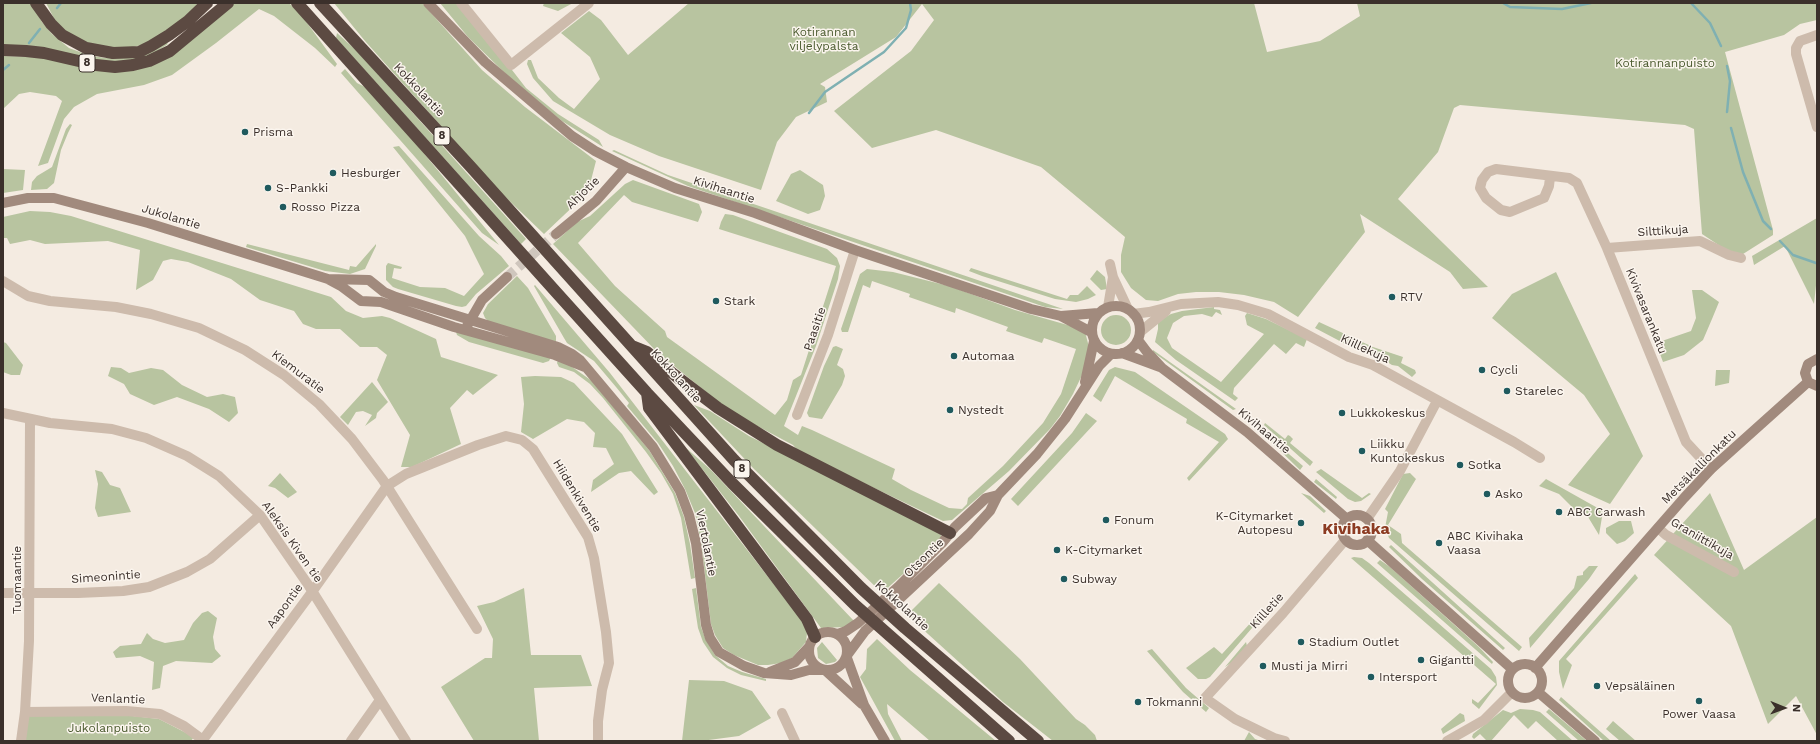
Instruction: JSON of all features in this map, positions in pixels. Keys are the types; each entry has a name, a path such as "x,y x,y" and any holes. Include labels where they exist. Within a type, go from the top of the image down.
{"highway":[{"path":"36,3 50,24 62,35 86,48 113,53 139,52 169,35 188,21 208,3"},
{"name":"8","path":"3,50 26,50 96,65 133,65 149,61 170,51 228,3"},
{"name":"8","path":"297,3 647,393 732,483 855,605 1009,741"},
{"name":"Kokkolantie","path":"320,3 734,460 861,588 905,628 1038,741"},
{"path":"629,344 647,352 718,408 776,445 950,533"},
{"path":"647,393 649,408 807,619 812,642"}],"main road":[{"name":"Kivihaantie","path":"428,3 485,62 572,136 595,151 626,167 675,188 755,213 855,250 1031,309 1061,316 1098,313"},
{"name":"Ahjotie","path":"556,234 596,201 626,167"},
{"name":"Jukolantie","path":"3,203 28,198 44,197 65,200 148,223 328,279 342,286 356,297"},
{"path":"467,326 482,300 507,277"},
{"name":"Jukolantie","path":"328,279 362,280"},
{"path":"362,280 369,280 384,292 467,326 381,302 361,301 356,297 355,287 362,280"},
{"path":"367,302 373,300 376,295 377,289 375,284"},
{"path":"1121,306 1130,311 1138,322 1139,336 1129,351 1122,354 1111,354 1098,347 1093,337 1094,318 1098,313 1108,307 1121,306"},
{"name":"Kivihaantie","path":"1061,316 1093,337"},
{"name":"Viertolantie","path":"467,326 558,347 572,354 596,377 653,447 680,491 689,515 696,543 706,625 710,638 719,652 731,660 757,671 768,673 791,675 809,670 824,670"},
{"name":"Kivihaantie","path":"1139,336 1162,368 1247,432 1347,520"},
{"name":"Otsontie","path":"1082,390 1093,337"},
{"name":"Otsontie","path":"847,656 865,631 960,542 990,511 998,495 1037,454 1065,419 1082,390 1099,366 1111,354"},
{"name":"Kivihaantie","path":"1122,354 1162,368"},
{"path":"1813,384 1806,378 1806,368 1811,361 1817,359"},
{"name":"Metsäkallionkatu","path":"1535,668 1712,469 1813,384"},
{"name":"Otsontie","path":"838,634 846,632 864,618 898,587 986,498 998,495"},
{"path":"1355,515 1359,515 1367,519 1372,528 1372,532 1368,540 1359,545 1349,543 1342,531 1344,523 1355,515"},
{"path":"950,533 960,542"},
{"path":"1368,540 1512,669"},
{"path":"768,673 795,662 812,642 828,632 838,634 846,642 847,656 864,705 885,741"},
{"path":"812,642 810,659 816,666 824,670 864,705"},
{"path":"824,670 837,669 843,664 847,656"},
{"path":"1521,664 1531,665 1535,668 1541,676 1541,687 1538,692 1528,698 1522,698 1512,692 1508,683 1508,678 1512,669 1521,664"},
{"path":"1538,692 1595,741"}],"street":[{"path":"461,3 511,65 589,3"},
{"path":"1817,35 1800,41 1796,48 1796,54 1817,127"},
{"name":"Kivivasarankatu","path":"1550,177 1549,186 1544,198 1510,212 1501,210 1486,198 1480,188 1482,180 1488,172 1496,170 1569,178 1577,183 1606,248 1686,442 1712,469"},
{"name":"Silttikuja","path":"1606,248 1700,241 1729,256 1741,258"},
{"name":"Paasitie","path":"797,415 828,335 855,250"},
{"path":"1110,264 1113,277 1130,311"},
{"path":"1108,307 1113,277"},
{"name":"Kiemuratie","path":"3,281 28,296 46,300 116,308 162,316 199,328 245,350 284,375 319,404 352,439 387,486 476,629"},
{"name":"Kiillekuja","path":"1130,311 1169,308 1181,304 1218,302 1238,305 1268,314 1349,357 1373,365 1514,442 1540,458"},
{"name":"Kiillekuja","path":"1139,336 1169,308"},
{"path":"1367,519 1400,471 1437,401"},
{"name":"Aleksis Kiven tie","path":"3,413 50,423 112,429 160,443 187,456 219,476 260,515 312,592 406,741"},
{"name":"Tuomaantie","path":"21,741 25,712 31,593 30,419"},
{"name":"Hiidenkiventie","path":"387,486 406,474 499,438 514,437 522,440 533,449 588,537 594,558 606,632 609,663 602,690 598,721 598,741"},
{"name":"Aapontie","path":"202,741 312,592 387,486"},
{"name":"Simeonintie","path":"3,593 118,592 149,587 187,572 210,559 260,515"},
{"name":"Graniittikuja","path":"1658,528 1666,535 1734,572"},
{"name":"Kiilletie","path":"1285,741 1274,738 1235,719 1205,698 1283,613 1346,539"},
{"path":"1447,741 1484,720 1512,692"},
{"path":"350,741 380,700"},
{"name":"Venlantie","path":"25,712 126,711 160,714 184,726 202,741"},
{"path":"782,713 794,741"}],"green space":[{"path":"3,3 31,3 42,22 52,34 69,48 88,55 105,58 124,58 166,42 168,44 153,54 136,60 106,63 3,46"},
{"path":"46,3 200,3 174,26 151,42 134,47 112,49 92,45 74,38 57,24"},
{"path":"234,3 289,3 302,16 337,64 335,67 315,48 274,16 259,9 172,75 144,85 97,94 74,107 64,119 48,163 38,166 62,101 56,96 30,92 19,94 3,109 3,56 42,57 128,71"},
{"path":"334,3 422,3 482,70 525,107 596,161 589,188 582,198 544,234 497,189 365,41"},
{"path":"440,3 460,3 526,88 558,114 599,140 603,147 562,121 515,83 468,37"},
{"path":"544,3 573,3 558,11 543,6"},
{"path":"689,3 1254,3 1267,52 1320,41 1360,16 1357,3 1817,3 1817,20 1800,24 1784,35 1725,52 1773,230 1773,235 1743,254 1732,254 1702,234 1694,129 1685,125 1460,105 1454,108 1438,152 1398,199 1488,287 1463,289 1450,272 1360,214 1365,232 1298,317 1274,302 1244,295 1219,292 1196,292 1178,294 1158,301 1146,300 1131,288 1121,272 1121,255 1125,237 1041,167 936,130 872,148 834,111 911,51 934,20 922,4 896,37 820,84 825,87 827,102 796,117 777,142 761,190 659,156 610,135 553,101 533,78 527,64 528,60 531,60 538,78 559,98 574,109 600,79 590,57 561,33 589,11 601,20 628,55"},
{"path":"337,33 358,52 526,239 521,244 336,38"},
{"path":"345,69 357,83 365,87 408,134 499,245 482,233 341,73"},
{"path":"70,124 72,125 61,150 54,183 47,189 31,190 32,182 37,176 52,167 66,129"},
{"path":"399,146 479,236 501,256 509,266 476,294 466,306 456,306 398,289 393,287 386,280 386,266 388,263 402,267 401,269 394,268 392,278 420,287 445,288 464,296 484,274 465,236 393,147"},
{"path":"614,150 668,175 1063,309 1045,307 688,186 612,151"},
{"path":"3,169 25,170 23,190 3,193"},
{"path":"800,170 823,185 825,196 820,210 808,214 776,201 791,174"},
{"path":"633,180 699,204 702,212 698,222 632,202 624,195 578,243 615,286 665,331 667,337 775,415 787,400 793,380 801,375 836,266 719,229 721,222 725,214 733,215 827,249 837,258 840,266 838,279 816,346 784,426 798,435 802,426 895,469 892,479 949,508 962,509 967,504 968,498 1003,466 1043,423 1061,394 1076,349 1044,338 1042,343 1006,331 1008,327 956,308 955,313 909,297 910,294 872,281 870,288 863,285 848,332 842,332 841,329 860,274 867,269 893,272 949,286 1015,310 1078,328 1085,332 1089,347 1083,373 1073,394 1060,416 1050,429 1009,471 952,520 943,521 799,452 793,445 731,412 658,353 553,244 577,222 590,216 625,184"},
{"path":"30,211 50,212 71,216 331,297 346,311 363,318 382,316 390,318 436,339 441,357 498,375 473,395 467,390 450,408 461,444 412,467 401,467 410,435 377,380 387,355 377,347 360,347 340,329 316,329 303,324 294,311 260,300 231,279 188,262 171,259 163,261 153,280 136,290 140,250 108,241 45,244 30,240 10,244 7,238 3,238 3,217"},
{"path":"1817,218 1817,276 1814,304 1785,246 1754,265 1752,256"},
{"path":"247,244 349,270 350,266 356,267 376,244 376,246 365,269 350,274 325,271 246,247"},
{"path":"971,268 1067,299 1070,295 1078,295 1087,286 1096,295 1076,302 1055,299 982,276 969,271"},
{"path":"1097,270 1105,277 1107,289 1101,290 1090,279"},
{"path":"1556,272 1643,456 1610,504 1568,485 1610,434 1584,395 1492,318 1512,294"},
{"path":"517,276 528,288 556,336 556,343 490,323 485,318 483,313 488,304"},
{"path":"535,285 610,373 803,622 807,633 806,642 792,658 781,663 758,665 734,655 723,648 715,635 711,624 701,542 695,513 685,489 673,466 658,443 627,406 629,403 594,361 567,343 534,286"},
{"path":"1692,290 1702,290 1719,302 1703,340 1684,355 1663,362 1656,343 1691,331 1696,318"},
{"path":"1214,307 1214,309 1220,310 1222,315 1216,312 1212,317 1202,314 1184,316 1173,323 1167,338 1172,348 1221,382 1264,334 1247,325 1245,316 1247,313 1266,319 1307,339 1304,347 1296,343 1286,354 1274,344 1234,388 1233,394 1238,398 1235,401 1176,360 1155,342 1158,321 1171,314 1182,311"},
{"path":"1116,315 1126,320 1131,330 1126,340 1116,345 1106,340 1101,330 1106,320"},
{"path":"1319,322 1373,347 1403,357 1401,363 1415,370 1416,373 1412,377 1398,366 1392,365 1376,355 1353,348 1315,328"},
{"path":"456,332 551,357 549,361 543,363 469,342 457,335"},
{"path":"3,342 6,343 23,365 20,375 11,375 3,372"},
{"path":"836,346 843,349 837,365 843,369 845,376 842,385 822,419 809,417 807,413 824,366 833,347"},
{"path":"1153,350 1236,409 1233,410 1153,352"},
{"path":"558,360 568,364 592,381 649,450 675,493 684,517 695,578 691,579 681,518 673,494 661,473 603,398 590,384 574,372 559,367 557,363"},
{"path":"111,367 121,368 129,373 151,368 163,370 182,385 207,397 223,394 235,397 238,413 229,422 209,409 177,397 154,405 130,394 124,384 108,376"},
{"path":"1115,367 1135,372 1225,434 1228,439 1189,481 1187,478 1219,442 1186,423 1187,419 1115,376 1101,402 1093,396 1109,370"},
{"path":"1716,370 1730,370 1729,383 1715,386"},
{"path":"521,377 561,377 574,383 622,434 658,492 654,495 631,471 619,473 591,492 593,480 614,464 606,448 593,447 595,433 584,422 567,419 533,439 521,432 524,404"},
{"path":"372,382 388,402 377,413 376,418 365,426 372,415 363,411 356,412 348,425 340,417"},
{"path":"694,405 710,411 749,436 938,531 943,538 882,593 754,469"},
{"path":"1086,413 1097,421 1018,506 1011,499 1072,433"},
{"path":"1265,423 1285,439 1288,435 1290,436 1293,439 1290,443 1313,462 1310,466 1264,425"},
{"path":"1263,432 1303,466 1300,470 1262,433"},
{"path":"685,447 710,469 854,621 845,627 821,628 739,516"},
{"path":"1321,469 1362,498 1369,493 1371,494 1361,501 1355,502 1348,499 1316,472"},
{"path":"95,470 102,472 110,485 120,488 131,512 98,517 95,508 98,484"},
{"path":"280,473 297,492 288,498 275,488 268,486"},
{"path":"1410,473 1416,479 1388,525 1401,534 1402,543 1522,647 1519,651 1389,538 1385,528 1388,512 1385,509 1403,474"},
{"path":"1316,479 1337,497 1336,499 1314,482"},
{"path":"1546,479 1603,511 1599,535 1585,512 1580,515 1559,494 1539,486"},
{"path":"1301,493 1310,496 1326,511 1324,513"},
{"path":"1710,493 1744,570 1817,517 1817,735 1796,696 1768,724 1731,626 1654,555"},
{"path":"1619,521 1631,521 1634,533 1625,541 1617,544 1606,533 1606,528"},
{"path":"1391,545 1505,648 1503,650 1422,579 1389,547"},
{"path":"1351,558 1362,558 1369,563 1491,669 1496,677 1497,685 1479,709 1472,703 1472,699 1478,703 1496,684"},
{"path":"1380,560 1390,567 1479,647 1493,662 1492,664 1377,563"},
{"path":"1589,566 1598,566 1589,579 1530,648 1529,638 1574,588 1577,576 1583,575 1583,572"},
{"path":"1635,574 1638,578 1566,659 1572,665 1563,689 1559,672 1559,661"},
{"path":"939,583 1020,659 1076,719 1085,725 1095,735 1097,741 1053,741 1003,702 907,615"},
{"path":"524,588 531,655 581,655 592,686 534,688 539,741 474,741 441,687 485,658 492,658 493,639 477,606 494,602"},
{"path":"696,588 701,627 706,640 715,655 728,666 766,679 766,681 741,675 727,668 713,657 703,642 698,628 692,589"},
{"path":"208,611 217,618 213,637 215,649 221,656 212,663 176,661 163,666 160,688 152,690 154,662 140,656 116,658 113,652 120,646 141,644 147,633 153,639 165,643 184,640 193,623 202,613"},
{"path":"1255,618 1258,621 1210,677 1206,679 1198,679 1186,668 1214,647 1222,654"},
{"path":"877,639 910,670 996,741 930,741 887,704 888,714 902,741 895,741 860,677 866,669 867,649"},
{"path":"822,642 837,660 835,662 826,664 818,658 817,648"},
{"path":"1246,642 1247,646 1234,661 1225,667"},
{"path":"1152,649 1186,688 1209,708 1206,712 1183,692 1147,651"},
{"path":"689,680 724,681 752,691 771,718 739,736 701,741 682,741"},
{"path":"1561,697 1611,741 1604,741 1559,700"},
{"path":"1520,709 1540,712 1573,741 1558,741 1536,721 1528,729 1514,715 1491,741 1487,741 1480,734 1474,739 1472,737 1473,734 1503,710 1511,713"},
{"path":"1549,709 1587,741 1579,741 1546,712"},
{"path":"1460,713 1464,715 1465,721 1443,734 1441,729"},
{"name":"Jukolanpuisto","path":"124,715 159,719 194,737 191,741 25,741 28,716"},
{"path":"1613,721 1636,741 1620,741 1606,729"},
{"path":"1249,732 1255,739 1261,741 1244,741"}],"waterway":[{"path":"57,8 61,3"},
{"path":"809,113 825,92 884,52 906,28 911,10 910,3"},
{"path":"1503,3 1510,7 1562,9 1591,3"},
{"path":"1691,3 1710,23 1721,46"},
{"path":"29,43 40,29"},
{"path":"3,70 9,65"},
{"path":"1727,66 1730,81 1727,112"},
{"path":"1731,128 1743,172 1763,221 1771,229"},
{"path":"1780,241 1793,255 1816,263"}],"tunnel":[{"path":"507,277 556,234"}],"place":[{"name":"Prisma","path":"245,132"},
{"name":"Hesburger","path":"333,173"},
{"name":"S-Pankki","path":"268,188"},
{"name":"Rosso Pizza","path":"283,207"},
{"name":"RTV","path":"1392,297"},
{"name":"Stark","path":"716,301"},
{"name":"Automaa","path":"954,356"},
{"name":"Cycli","path":"1482,370"},
{"name":"Starelec","path":"1507,391"},
{"name":"Nystedt","path":"950,410"},
{"name":"Lukkokeskus","path":"1342,413"},
{"name":"Liikku Kuntokeskus","path":"1362,451"},
{"name":"Sotka","path":"1460,465"},
{"name":"Asko","path":"1487,494"},
{"name":"ABC Carwash","path":"1559,512"},
{"name":"Fonum","path":"1106,520"},
{"name":"K-Citymarket Autopesu","path":"1301,523"},
{"name":"ABC Kivihaka Vaasa","path":"1439,543"},
{"name":"K-Citymarket","path":"1057,550"},
{"name":"Subway","path":"1064,579"},
{"name":"Stadium Outlet","path":"1301,642"},
{"name":"Gigantti","path":"1421,660"},
{"name":"Musti ja Mirri","path":"1263,666"},
{"name":"Intersport","path":"1371,677"},
{"name":"Vepsäläinen","path":"1597,686"},
{"name":"Power Vaasa","path":"1699,701"},
{"name":"Tokmanni","path":"1138,702"}],"district":[{"name":"Kivihaka","path":"1356,529"}],"park label":[{"name":"Kotirannan viljelypalsta","path":"824,39"},
{"name":"Kotirannanpuisto","path":"1665,63"}]}
